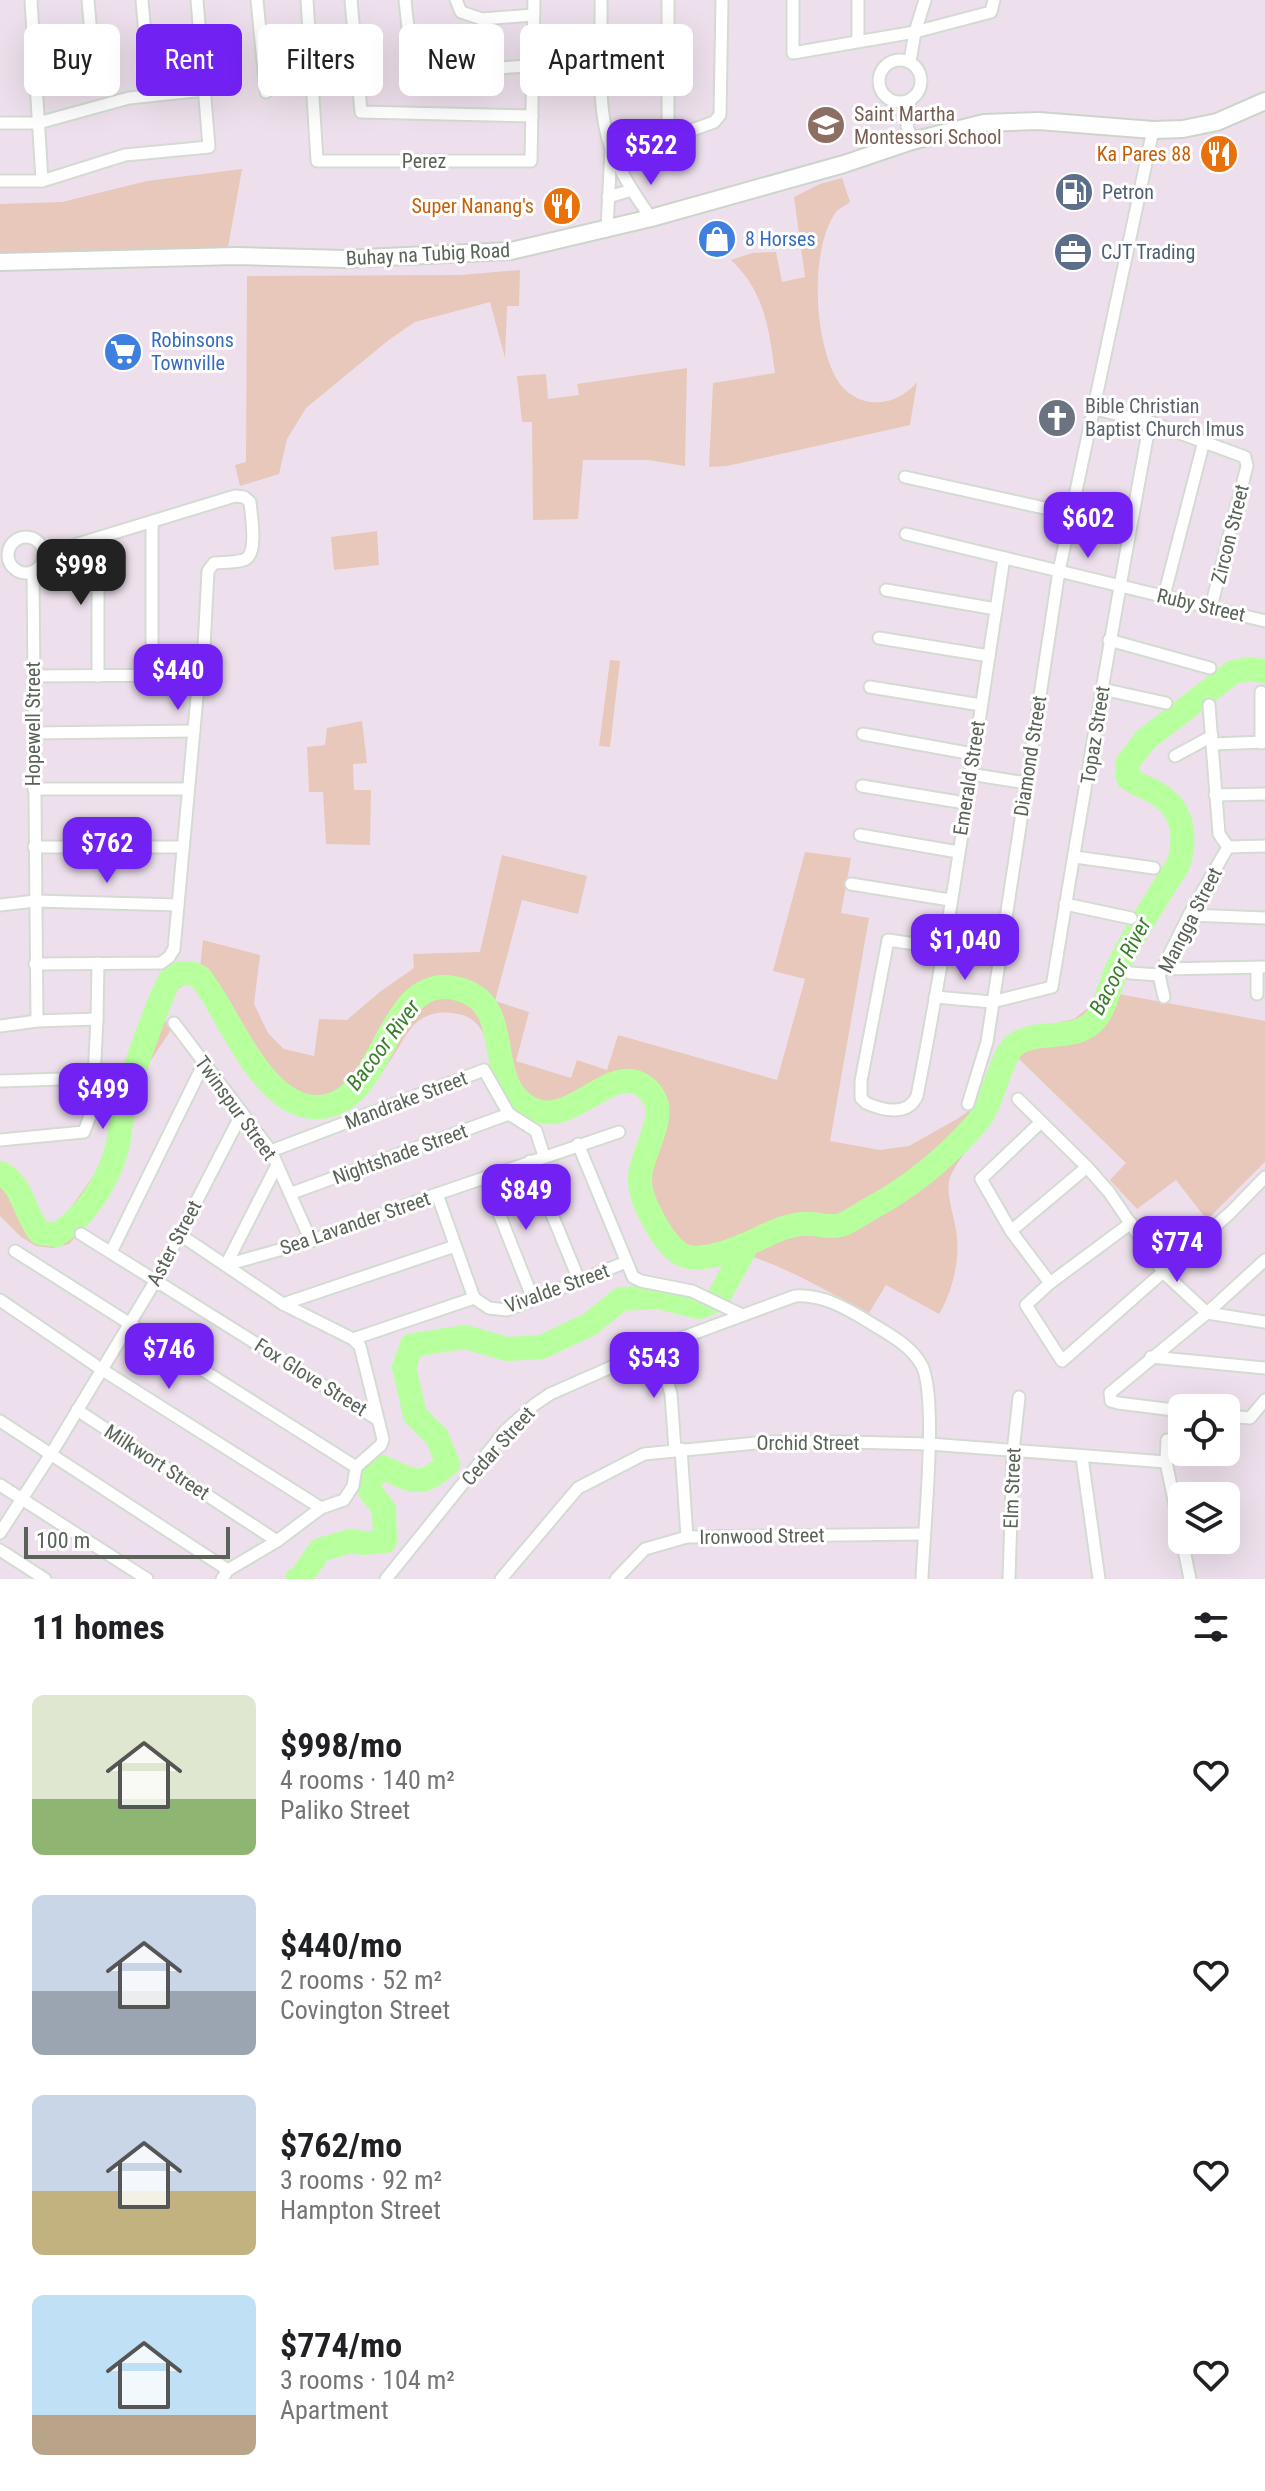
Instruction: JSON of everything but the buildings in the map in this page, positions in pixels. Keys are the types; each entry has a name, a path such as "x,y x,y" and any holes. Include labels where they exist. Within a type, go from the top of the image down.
{"main road":[{"name":"Buhay na Tubig Road","path":"0,262 236,256 344,259 511,251 651,218 844,164 912,141 984,123 1039,121 1153,130 1183,129 1217,122 1265,101"}],"street":[{"path":"31,0 42,181"},
{"path":"88,0 90,24"},
{"path":"142,0 144,24"},
{"path":"197,0 199,24"},
{"path":"257,0 259,24"},
{"name":"Perez","path":"307,0 317,161 531,161 532,116"},
{"path":"351,0 361,112 532,116 532,96"},
{"path":"405,0 408,38 415,60 430,67 446,68 520,66"},
{"path":"456,0 461,12 471,18 534,15"},
{"path":"534,0 534,24"},
{"path":"601,0 603,112 611,148 632,190 651,218"},
{"path":"668,0 668,123 677,133"},
{"path":"646,143 714,122 720,115 722,0"},
{"path":"793,0 793,53 915,32 991,12 994,0"},
{"path":"858,0 858,40"},
{"path":"910,61 925,0"},
{"path":"910,100 896,102 883,94 879,81 883,67 895,59 910,61 917,67 922,82 910,100 907,126 912,141"},
{"path":"0,123 38,123 129,98 148,96"},
{"path":"0,181 42,181 125,155 209,147 205,96"},
{"name":"Diamond Street","path":"968,1104 987,1042 1059,571 1153,130"},
{"path":"607,229 611,148"},
{"path":"608,197 632,190"},
{"path":"1095,409 1150,422 1204,441 1164,596"},
{"name":"Topaz Street","path":"992,1002 1052,987 1109,640 1150,422"},
{"name":"Zircon Street","path":"1204,441 1241,454 1247,461 1211,607"},
{"path":"905,477 1071,514"},
{"path":"35,964 161,963 174,949 210,566 244,560 250,556 253,547 250,502 244,497 235,496 45,554"},
{"path":"152,522 152,675"},
{"name":"Ruby Street","path":"906,534 1264,618"},
{"path":"30,536 40,543 45,554 41,565 33,572 16,570 4,551 14,540 30,536"},
{"path":"98,538 98,676"},
{"name":"Emerald Street","path":"943,948 888,940 861,1081 861,1098 866,1103 903,1110 914,1103 935,997 943,948 950,900 958,852 965,803 1004,558"},
{"name":"Hopewell Street","path":"33,572 37,1021"},
{"path":"886,590 996,609"},
{"path":"879,638 989,656"},
{"path":"1109,640 1210,668"},
{"path":"33,676 199,675"},
{"path":"870,687 981,705"},
{"path":"1102,689 1166,703"},
{"path":"1175,756 1212,740 1263,742 1261,692"},
{"name":"Mangga Street","path":"1164,997 1161,972 1228,847 1219,834 1209,705"},
{"path":"33,733 194,731"},
{"path":"863,734 973,754"},
{"path":"970,774 1026,783"},
{"path":"862,786 965,803"},
{"path":"34,789 188,789"},
{"path":"1215,795 1265,794"},
{"path":"860,835 958,852"},
{"path":"1228,847 1265,846"},
{"path":"34,847 183,847"},
{"path":"1075,857 1154,868"},
{"path":"851,884 950,900"},
{"path":"0,905 35,901 178,905"},
{"path":"1065,904 1131,918"},
{"path":"1189,915 1265,918"},
{"path":"0,1140 84,1132 94,1106 97,1086 94,1078 98,963"},
{"path":"1130,973 1261,967 1257,994"},
{"path":"935,997 992,1002"},
{"path":"0,1026 97,1019"},
{"name":"Twinspur Street","path":"174,1023 271,1151 311,1241"},
{"path":"111,1252 204,1063"},
{"name":"Mandrake Street","path":"271,1151 484,1070 509,1114 534,1129 544,1156"},
{"path":"0,1081 94,1078"},
{"path":"1018,1099 1087,1167 1131,1223 1164,1273 1207,1313 1265,1322"},
{"name":"Aster Street","path":"0,1533 156,1280 242,1113"},
{"name":"Nightshade Street","path":"292,1193 509,1114"},
{"path":"1041,1122 981,1176 1011,1231 1050,1283"},
{"name":"Sea Lavander Street","path":"226,1265 311,1241 619,1132"},
{"path":"578,1144 633,1277 684,1289 742,1315"},
{"path":"530,1161 579,1280"},
{"path":"226,1265 277,1165"},
{"path":"1011,1231 1087,1167"},
{"path":"1131,1223 1050,1283 1026,1305 1062,1361 1164,1273 1265,1177"},
{"path":"485,1178 533,1299"},
{"path":"437,1194 474,1298"},
{"name":"Fox Glove Street","path":"81,1234 377,1419"},
{"path":"0,1421 225,1574 321,1508 344,1500 349,1495 356,1467 381,1445 383,1433 377,1419 363,1353 353,1339 283,1304 179,1234"},
{"path":"283,1304 455,1246"},
{"path":"15,1251 356,1467"},
{"path":"1168,1409 1118,1403 1110,1398 1110,1393 1259,1271 1265,1260"},
{"name":"Vivalde Street","path":"353,1339 474,1298 498,1310 507,1310 626,1262"},
{"name":"Cedar Street","path":"386,1579 506,1430 550,1394 657,1347 795,1296 811,1295 858,1316 908,1347 926,1375 929,1444 922,1579"},
{"path":"0,1300 101,1369 321,1508"},
{"path":"657,1347 671,1394 687,1537"},
{"path":"1151,1357 1265,1368"},
{"name":"Elm Street","path":"1009,1579 1013,1452 1019,1397"},
{"path":"1240,1417 1250,1418 1265,1400"},
{"name":"Milkwort Street","path":"77,1410 277,1541"},
{"path":"1167,1440 1166,1462 1170,1482"},
{"name":"Orchid Street","path":"501,1579 578,1488 644,1454 767,1442 929,1444 1166,1462"},
{"path":"1082,1457 1099,1579"},
{"path":"0,1485 147,1579"},
{"name":"Ironwood Street","path":"617,1579 645,1549 687,1537 923,1534"},
{"path":"0,1550 45,1579"},
{"path":"1185,1554 1190,1579"}],"shaded area":[{"path":"242,169 228,247 0,255 0,204 62,202 147,181"},
{"path":"842,178 850,202 835,213 827,230 818,271 819,317 828,359 843,387 863,400 874,402 897,398 917,382 910,425 727,466 709,467 713,383 775,373 764,312 751,285 731,260 752,253 776,252 782,282 805,277 794,197 820,184"},
{"path":"520,270 519,306 507,306 505,358 490,302 415,322 306,408 287,439 279,474 240,486 235,465 246,462 247,276 461,275"},
{"path":"687,368 685,466 648,460 583,460 578,519 533,520 532,422 522,422 517,376 546,374 548,399 579,395 577,384"},
{"path":"377,531 379,565 334,570 331,537"},
{"path":"610,660 620,661 610,747 599,746"},
{"path":"362,721 367,763 353,764 354,790 371,790 370,845 326,844 323,792 309,792 307,747 325,745 327,728"},
{"path":"805,852 851,858 841,913 869,918 830,1141 880,1150 909,1146 957,1119 977,1105 998,1046 1021,1031 1074,1019 1089,1007 1097,990 1265,1021 1265,1162 1207,1220 1176,1180 1137,1209 1110,1180 1126,1163 1014,1054 990,1115 949,1181 957,1262 952,1284 939,1314 886,1285 869,1313 763,1260 738,1254 687,1259 664,1248 647,1221 633,1184 635,1161 649,1119 646,1095 633,1090 620,1091 558,1119 544,1119 523,1112 509,1100 500,1084 483,1034 474,1021 459,1014 441,1013 427,1016 416,1023 378,1078 360,1095 325,1111 300,1111 278,1101 262,1087 204,992 197,983 189,981 167,997 160,1013 171,1030 141,1075 116,1166 80,1232 69,1244 53,1248 36,1246 21,1237 0,1216 0,1163 22,1179 41,1220 57,1227 104,1161 114,1110 153,995 166,978 179,969 200,968 203,940 260,955 254,1004 268,1033 284,1049 314,1056 319,1019 347,1020 414,968 413,954 480,952 502,855 587,876 578,914 522,900 495,1001 529,1012 516,1061 571,1078 577,1060 607,1070 618,1035 777,1080 805,979 773,971"}],"waterway":[{"name":"Bacoor River","path":"0,1173 19,1192 40,1233 56,1235 75,1221 110,1169 118,1145 124,1104 167,985 178,974 189,973 200,977 252,1061 268,1081 285,1097 305,1106 327,1106 348,1096 364,1079 403,1013 418,996 437,988 462,990 478,999 488,1011 505,1078 513,1093 525,1105 541,1112 557,1111 573,1106 617,1082 631,1081 645,1087 654,1097 657,1120 641,1169 641,1191 660,1231 679,1253 689,1257 713,1256 791,1226 844,1224 912,1182 938,1162 975,1125 982,1116 1005,1059 1016,1044 1025,1039 1078,1031 1095,1020 1130,944 1178,865 1182,846 1182,828 1175,810 1157,793 1128,778 1127,764 1145,740 1233,672 1250,669 1265,671"},
{"path":"297,1579 320,1550 350,1541 385,1541 384,1509 370,1491 369,1481 382,1467 416,1480 431,1477 448,1464 437,1437 415,1415 404,1367 412,1345 465,1337 507,1349 542,1347 590,1324 621,1299 658,1297 699,1307 717,1300 747,1245"}],"place":[{"name":"Saint Martha Montessori School","path":"826,125"},
{"name":"Ka Pares 88","path":"1219,154"},
{"name":"Petron","path":"1074,192"},
{"name":"Super Nanang's","path":"562,206"},
{"name":"8 Horses","path":"717,239"},
{"name":"CJT Trading","path":"1073,252"},
{"name":"Robinsons Townville","path":"123,352"},
{"name":"Bible Christian Baptist Church Imus","path":"1057,418"}]}
